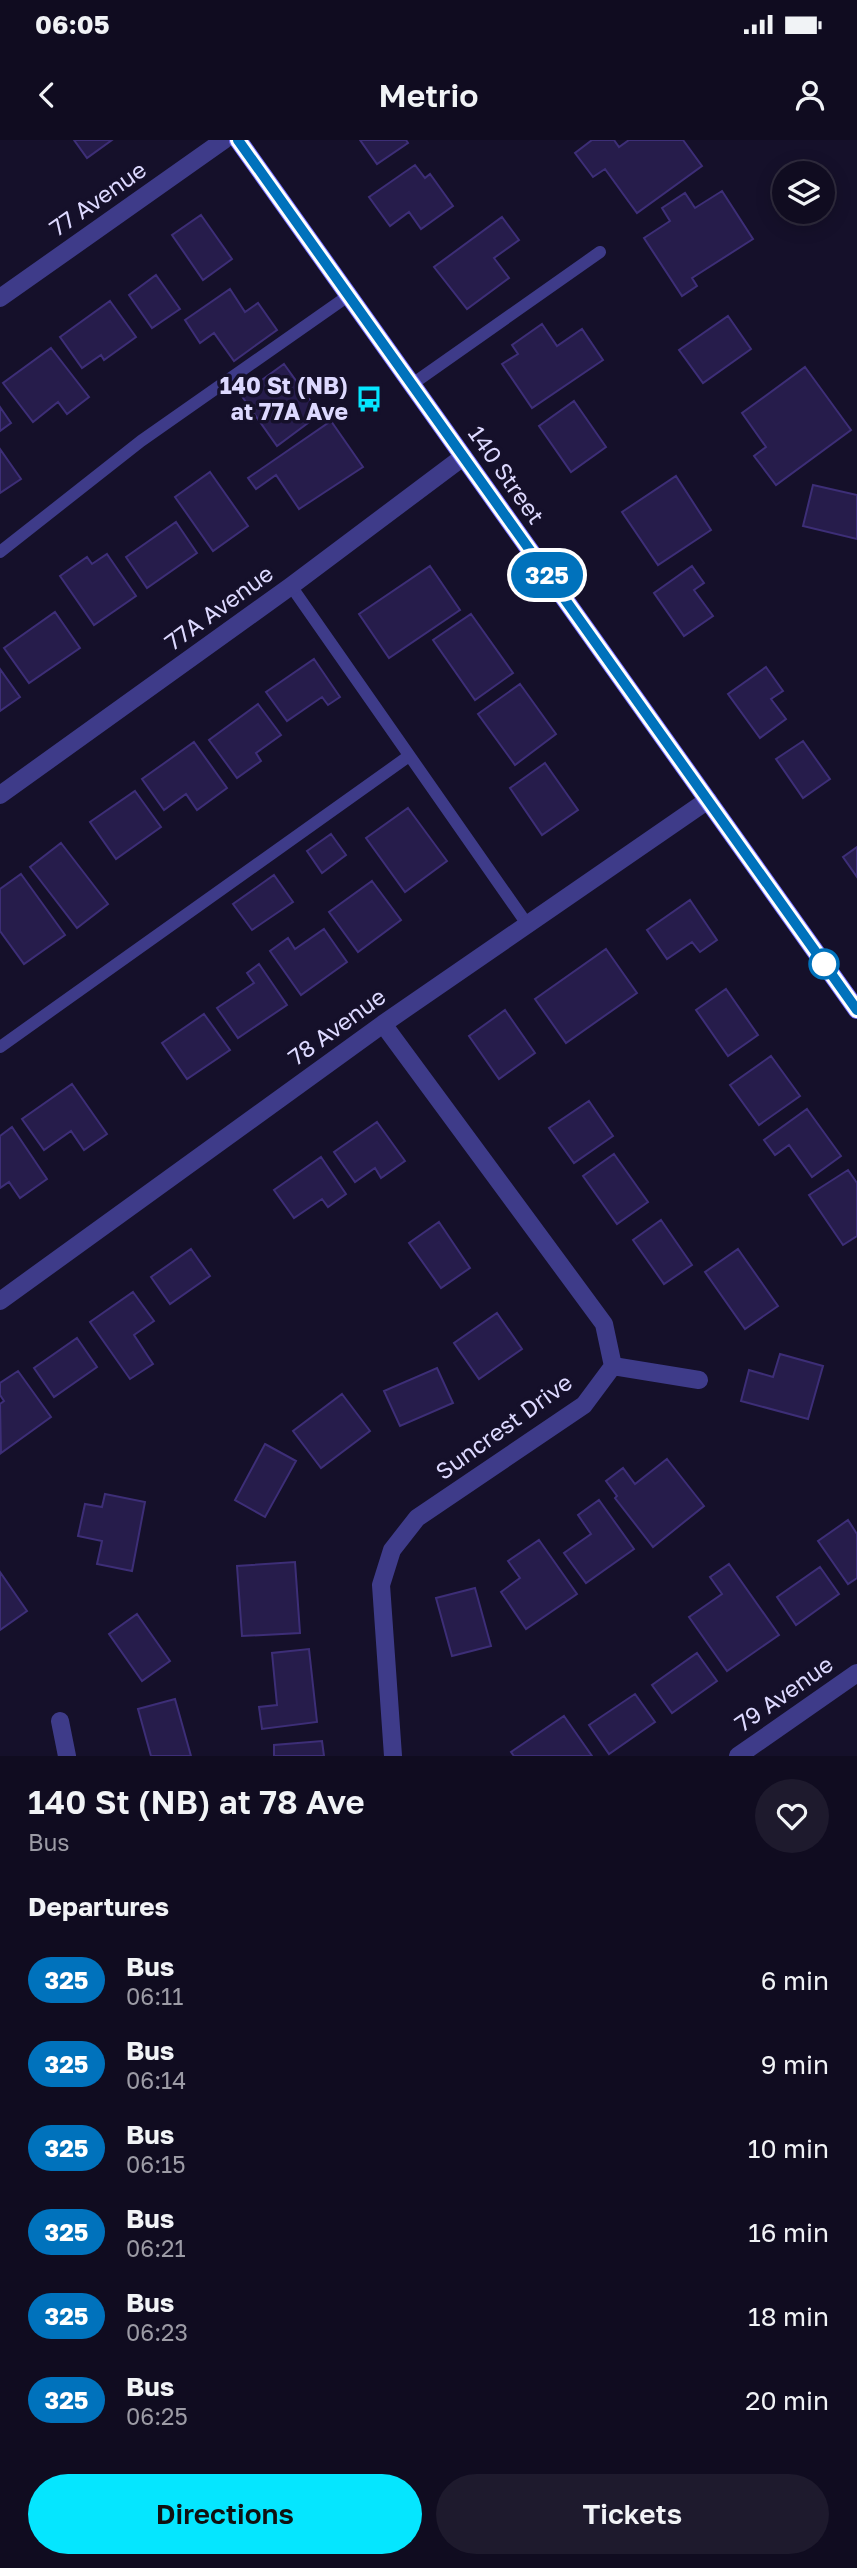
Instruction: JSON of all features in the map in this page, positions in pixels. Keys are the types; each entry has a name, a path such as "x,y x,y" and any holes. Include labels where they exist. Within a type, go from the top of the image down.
{"main road":[{"name":"140 Street","path":"238,140 857,1010"}],"street":[{"name":"77 Avenue","path":"0,298 224,140"},
{"name":"77A Avenue","path":"0,795 291,586 463,457"},
{"name":"78 Avenue","path":"0,1301 383,1024 708,800"},
{"path":"383,1024 604,1324 613,1366 699,1380"},
{"name":"Suncrest Drive","path":"393,1756 380,1585 392,1550 417,1518 584,1405 613,1366"},
{"name":"79 Avenue","path":"738,1756 857,1673"},
{"path":"60,1721 67,1756"}],"lane":[{"path":"411,385 600,252"},
{"path":"0,552 141,441 348,296"},
{"path":"291,586 527,924"},
{"path":"0,1047 409,756"}],"building":[{"path":"74,140 112,140 87,158"},
{"path":"360,140 406,140 408,143 377,164"},
{"path":"592,140 614,140 619,147 629,140 683,140 702,166 637,213 605,169 593,177 575,153"},
{"path":"415,165 425,178 430,174 453,206 421,229 409,212 390,226 369,197"},
{"path":"722,191 753,239 692,278 697,286 682,296 644,238 670,221 662,208 685,193 695,208"},
{"path":"201,215 232,259 203,280 172,235"},
{"path":"502,217 519,240 494,258 509,278 467,309 434,267"},
{"path":"156,275 180,309 152,328 129,295"},
{"path":"230,289 245,312 258,303 277,330 234,361 214,333 200,343 185,320"},
{"path":"110,301 136,337 104,360 101,355 82,368 60,337"},
{"path":"728,316 751,349 703,383 679,350"},
{"path":"542,324 557,346 582,329 603,360 532,408 502,364 518,354 512,345"},
{"path":"51,348 89,397 67,414 58,402 33,422 3,383"},
{"path":"284,364 320,414 277,446 241,395"},
{"path":"805,367 851,430 776,485 754,456 766,447 742,413"},
{"path":"574,401 606,447 571,472 539,426"},
{"path":"0,407 11,423 0,431"},
{"path":"331,421 363,467 299,509 276,475 256,489 248,478"},
{"path":"0,449 21,479 0,493"},
{"path":"210,472 248,526 213,551 175,497"},
{"path":"676,476 711,530 658,565 622,512"},
{"path":"813,485 857,495 857,539 803,526"},
{"path":"176,522 197,553 147,588 126,557"},
{"path":"107,554 136,596 94,625 60,576 87,557 92,564"},
{"path":"430,566 460,610 389,658 359,614"},
{"path":"692,566 704,583 694,590 713,616 684,636 654,593"},
{"path":"55,612 80,648 29,683 4,648"},
{"path":"471,614 513,673 475,700 433,640"},
{"path":"314,659 340,697 328,705 322,697 287,721 266,692"},
{"path":"766,667 783,691 771,699 786,719 760,738 728,694"},
{"path":"0,669 20,697 0,711"},
{"path":"520,684 556,734 515,765 478,714"},
{"path":"258,704 281,735 256,753 261,761 237,778 209,740"},
{"path":"803,741 830,779 803,798 776,759"},
{"path":"194,742 227,788 197,810 186,794 164,810 142,779"},
{"path":"545,763 578,810 542,835 510,788"},
{"path":"135,791 161,827 116,859 90,822"},
{"path":"408,808 447,861 405,892 366,838"},
{"path":"331,834 346,855 322,873 307,851"},
{"path":"61,843 108,904 77,928 30,867"},
{"path":"857,847 857,877 843,857"},
{"path":"21,874 65,935 24,964 0,931 0,889"},
{"path":"274,875 293,902 252,930 233,904"},
{"path":"372,881 401,920 358,952 329,912"},
{"path":"690,900 717,940 700,952 692,942 667,959 647,930"},
{"path":"324,929 347,962 301,995 270,951 288,938 295,949"},
{"path":"606,949 637,993 566,1043 535,999"},
{"path":"259,964 287,1005 238,1038 217,1008 254,983 247,973"},
{"path":"726,989 758,1035 728,1056 696,1010"},
{"path":"505,1010 535,1053 499,1079 469,1036"},
{"path":"204,1014 230,1050 187,1079 162,1043"},
{"path":"771,1056 800,1096 759,1125 730,1085"},
{"path":"72,1084 107,1134 84,1150 71,1131 44,1150 22,1119"},
{"path":"589,1101 613,1136 574,1163 549,1128"},
{"path":"807,1109 841,1156 812,1177 789,1145 775,1155 764,1140"},
{"path":"377,1122 405,1161 381,1178 375,1168 355,1182 334,1152"},
{"path":"12,1127 47,1179 20,1198 9,1182 0,1188 0,1136"},
{"path":"614,1154 648,1202 617,1224 583,1176"},
{"path":"321,1157 346,1194 328,1207 322,1199 294,1218 274,1190"},
{"path":"848,1170 857,1183 857,1236 843,1245 809,1195"},
{"path":"661,1220 692,1265 664,1284 633,1240"},
{"path":"439,1222 470,1268 441,1288 409,1243"},
{"path":"191,1249 210,1276 170,1304 151,1277"},
{"path":"738,1249 778,1306 745,1329 705,1272"},
{"path":"133,1292 154,1321 134,1335 153,1364 130,1379 90,1322"},
{"path":"497,1313 522,1349 479,1379 454,1343"},
{"path":"77,1338 97,1367 54,1397 34,1368"},
{"path":"780,1354 823,1366 808,1419 741,1401 749,1370 773,1377"},
{"path":"437,1368 453,1403 400,1426 384,1391"},
{"path":"18,1371 51,1417 1,1453 0,1404 4,1401 0,1395 0,1383"},
{"path":"342,1394 370,1431 321,1468 293,1431"},
{"path":"265,1444 296,1461 265,1517 235,1500"},
{"path":"667,1459 704,1506 653,1547 615,1498 617,1496 606,1481 623,1468 635,1484"},
{"path":"105,1494 145,1502 132,1571 97,1564 102,1541 78,1536 85,1504 102,1507"},
{"path":"599,1500 634,1549 586,1583 564,1553 591,1534 578,1515"},
{"path":"848,1520 857,1534 857,1578 848,1584 818,1541"},
{"path":"539,1540 577,1594 526,1629 501,1592 520,1578 508,1561"},
{"path":"295,1562 300,1633 242,1636 237,1566"},
{"path":"729,1564 779,1635 727,1671 689,1617 722,1594 710,1577"},
{"path":"820,1567 839,1594 796,1625 777,1597"},
{"path":"0,1572 27,1611 0,1630"},
{"path":"475,1588 491,1646 452,1656 436,1598"},
{"path":"137,1614 170,1661 142,1681 109,1634"},
{"path":"309,1649 317,1722 262,1729 259,1707 277,1705 272,1653"},
{"path":"697,1653 717,1681 672,1713 652,1685"},
{"path":"635,1694 655,1722 609,1754 589,1725"},
{"path":"175,1699 191,1756 151,1756 138,1709"},
{"path":"564,1716 592,1756 514,1756 511,1752"},
{"path":"322,1741 324,1756 274,1756 274,1745"}],"bus line":[{"name":"325","path":"238,140 857,1010"}],"place":[{"name":"140 St (NB) at 77A Ave","path":"369,399"}]}
